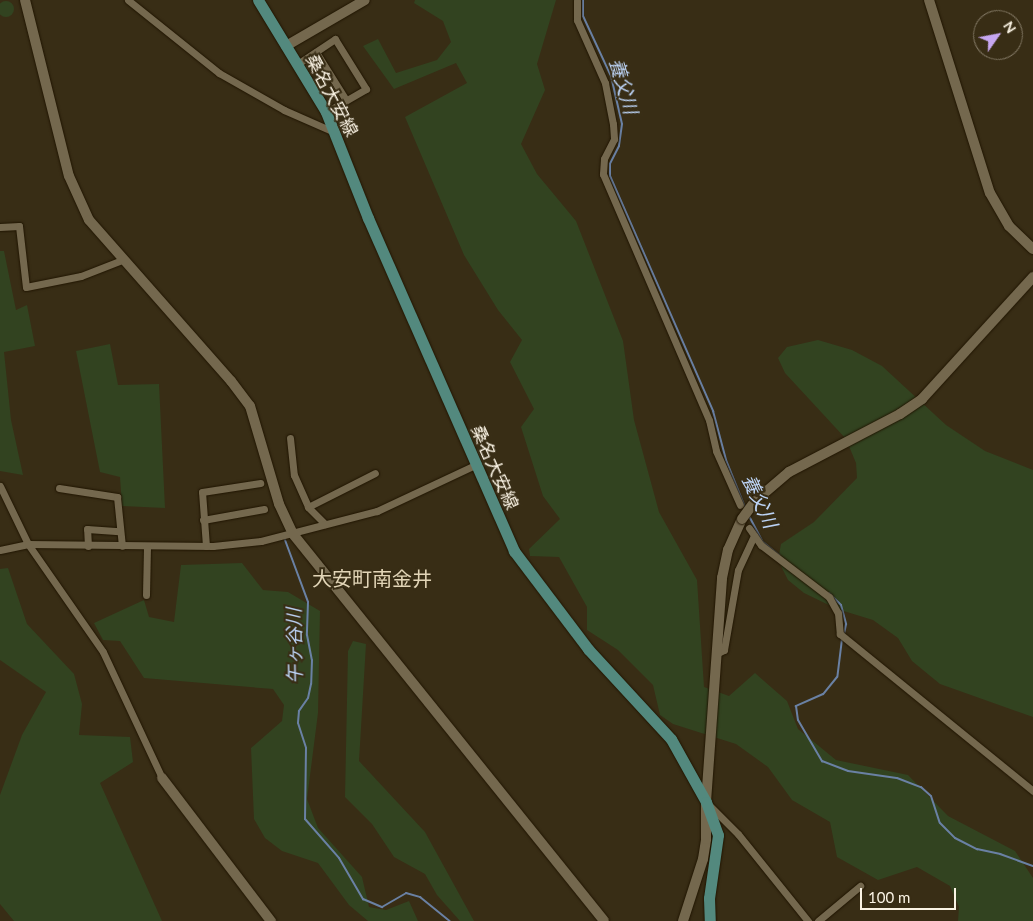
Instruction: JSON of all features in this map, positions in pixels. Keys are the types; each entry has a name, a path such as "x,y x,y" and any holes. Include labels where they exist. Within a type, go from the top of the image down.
{"main road":[{"name":"桑名大安線","path":"258,0 326,112 475,465 522,567 619,686 671,739 706,802 718,834 709,898 710,921"}],"street":[{"path":"25,0 69,176 89,220 122,260 231,381 250,406 279,504 293,534 604,921"},
{"path":"128,0 219,73 284,110 335,132"},
{"path":"286,46 365,0"},
{"path":"578,0 577,20 605,83 613,124 614,139 604,160 603,174 709,420 716,451 740,505"},
{"path":"928,0 990,193 1009,226 1033,249"},
{"path":"296,64 335,39 366,89 326,112"},
{"path":"316,52 346,100"},
{"path":"0,227 19,226 26,287 82,276 122,260"},
{"path":"683,921 703,859 716,651 725,559 737,526 749,508 768,487 788,472 890,420 938,385 1033,277"},
{"path":"290,438 294,475 308,507 325,524"},
{"path":"0,550 28,544 147,547 242,545 293,534 405,500 475,465"},
{"path":"308,507 375,473"},
{"path":"206,546 202,492 260,483"},
{"path":"0,486 28,544 103,652 162,778 271,921"},
{"path":"59,488 117,497 122,546"},
{"path":"203,520 264,509"},
{"path":"750,528 761,545 829,597 838,613 840,634 1033,791"},
{"path":"88,546 87,529 119,530"},
{"path":"716,651 724,650 738,570 754,536"},
{"path":"146,596 147,547"},
{"path":"706,802 738,834 808,921"},
{"path":"818,921 860,886"}],"green space":[{"path":"415,0 556,0 537,64 545,90 521,144 537,174 576,221 623,341 634,420 659,512 697,580 704,687 729,696 755,673 787,701 798,729 836,760 908,775 948,816 1015,851 1033,878 1033,921 958,921 959,907 950,886 917,867 878,880 837,857 830,822 792,800 768,767 736,744 673,724 660,715 653,685 618,650 587,630 587,607 559,557 530,556 529,549 560,519 543,496 521,427 534,409 510,362 522,340 498,310 464,255 405,117 467,83 456,63 394,89 363,46 378,39 396,73 437,60 451,42 443,21 414,3"},
{"path":"6,1 12,3 14,9 12,15 6,17 0,15 -2,9 0,3"},
{"path":"0,251 4,251 16,310 27,305 35,346 4,352 11,420 23,475 0,471"},
{"path":"818,340 852,350 882,366 946,425 985,451 1033,470 1033,717 940,684 912,661 898,638 873,620 837,609 804,593 788,580 778,560 781,544 814,522 857,478 856,463 846,439 785,373 778,358 787,347"},
{"path":"110,344 118,385 159,384 165,508 122,506 120,477 100,472 76,351"},
{"path":"242,563 263,590 288,592 320,611 318,713 307,799 318,828 362,877 369,907 386,910 409,901 418,921 368,921 349,905 318,863 282,851 265,838 254,819 251,748 282,721 284,705 273,689 144,678 120,641 103,640 94,623 144,600 149,617 174,622 181,565"},
{"path":"8,568 27,624 74,674 82,704 79,735 130,737 133,762 100,783 162,921 14,921 0,904 0,795 22,735 46,692 0,660 0,569"},
{"path":"353,641 366,644 359,761 425,832 474,921 460,921 437,895 425,874 394,857 372,824 345,797 348,651"}],"waterway":[{"name":"養父川","path":"583,0 583,16 611,76 622,124 619,146 610,164 610,176 713,411 726,460 745,507"},
{"name":"養父川","path":"749,516 763,542 779,555"},
{"name":"午ヶ谷川","path":"285,540 308,602 307,635 312,660 311,684 308,698 299,711 298,723 306,748 305,819 339,858 363,899 382,907 406,893 420,897 450,921"},
{"name":"養父川","path":"829,593 841,605 846,624 844,634"},
{"name":"養父川","path":"842,639 837,677 823,694 796,706 798,720 822,761 848,771 897,778 921,787 931,796 940,823 955,838 977,849 1000,854 1033,866"}],"district":[{"name":"大安町南金井","path":"372,578"}]}
